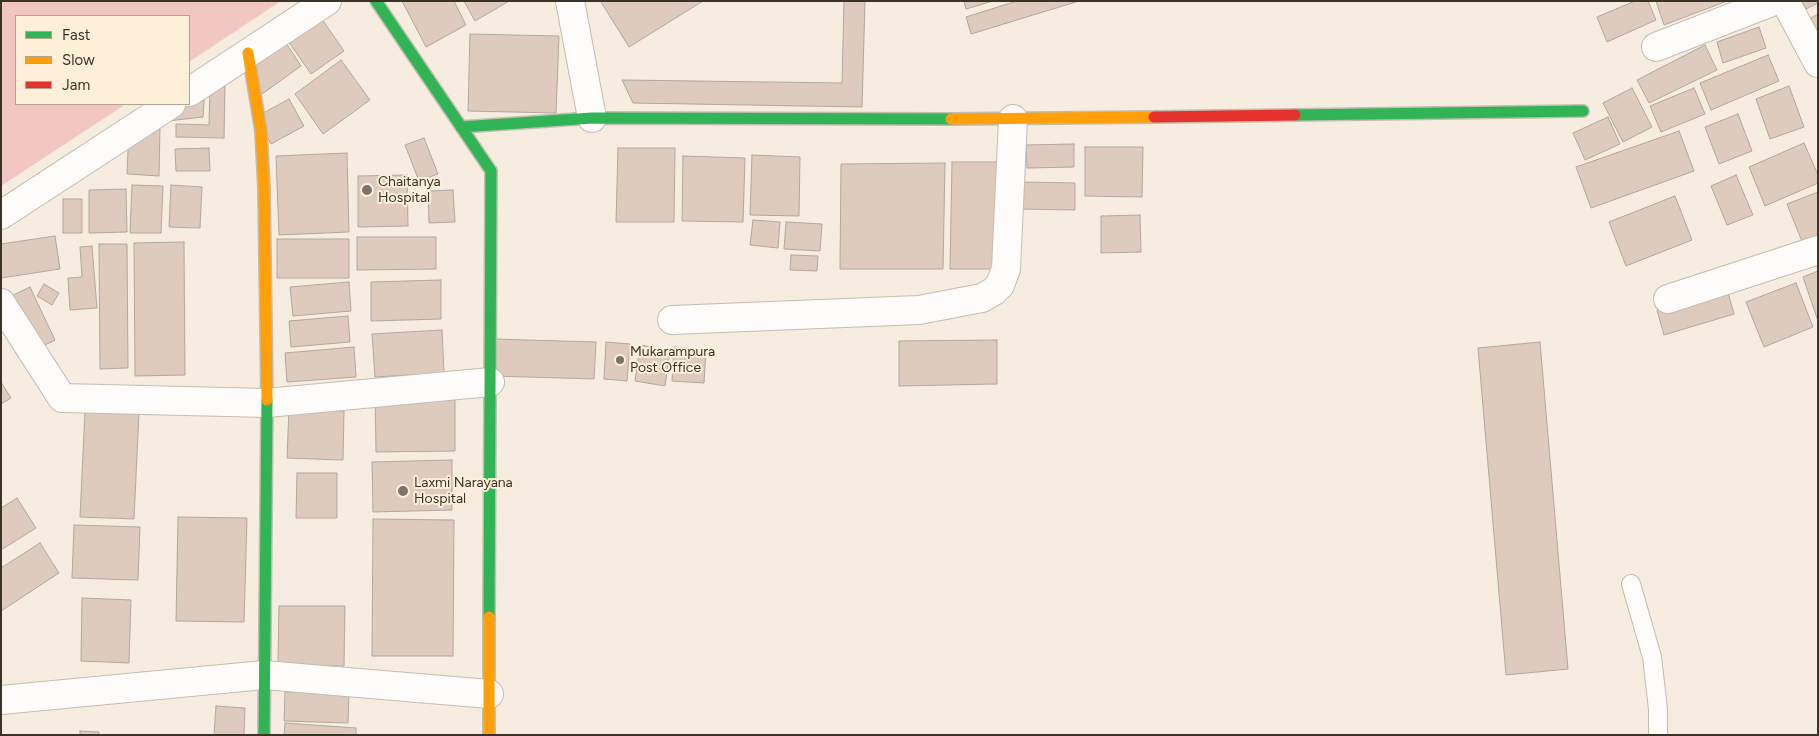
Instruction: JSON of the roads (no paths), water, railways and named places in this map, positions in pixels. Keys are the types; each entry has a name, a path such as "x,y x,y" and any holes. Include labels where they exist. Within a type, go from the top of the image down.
{"street":[{"path":"190,91 327,1"},
{"path":"376,1 491,171 489,735"},
{"path":"1656,47 1774,1"},
{"path":"1785,1 1818,63"},
{"path":"572,2 592,118"},
{"path":"248,53 261,131 267,403 264,735"},
{"path":"1,215 169,105"},
{"path":"461,127 592,118 1013,119 1583,111"},
{"path":"672,320 919,310 982,298 1000,285 1006,269 1013,119"},
{"path":"1668,300 1818,250"},
{"path":"1,303 62,398 267,403 490,382"},
{"path":"1,700 264,675 489,694"}],"lane":[{"path":"1631,584 1652,657 1658,709 1658,735"}],"place":[{"name":"Chaitanya Hospital","path":"367,190"},
{"name":"Mukarampura Post Office","path":"620,360"},
{"name":"Laxmi Narayana Hospital","path":"403,491"}]}
